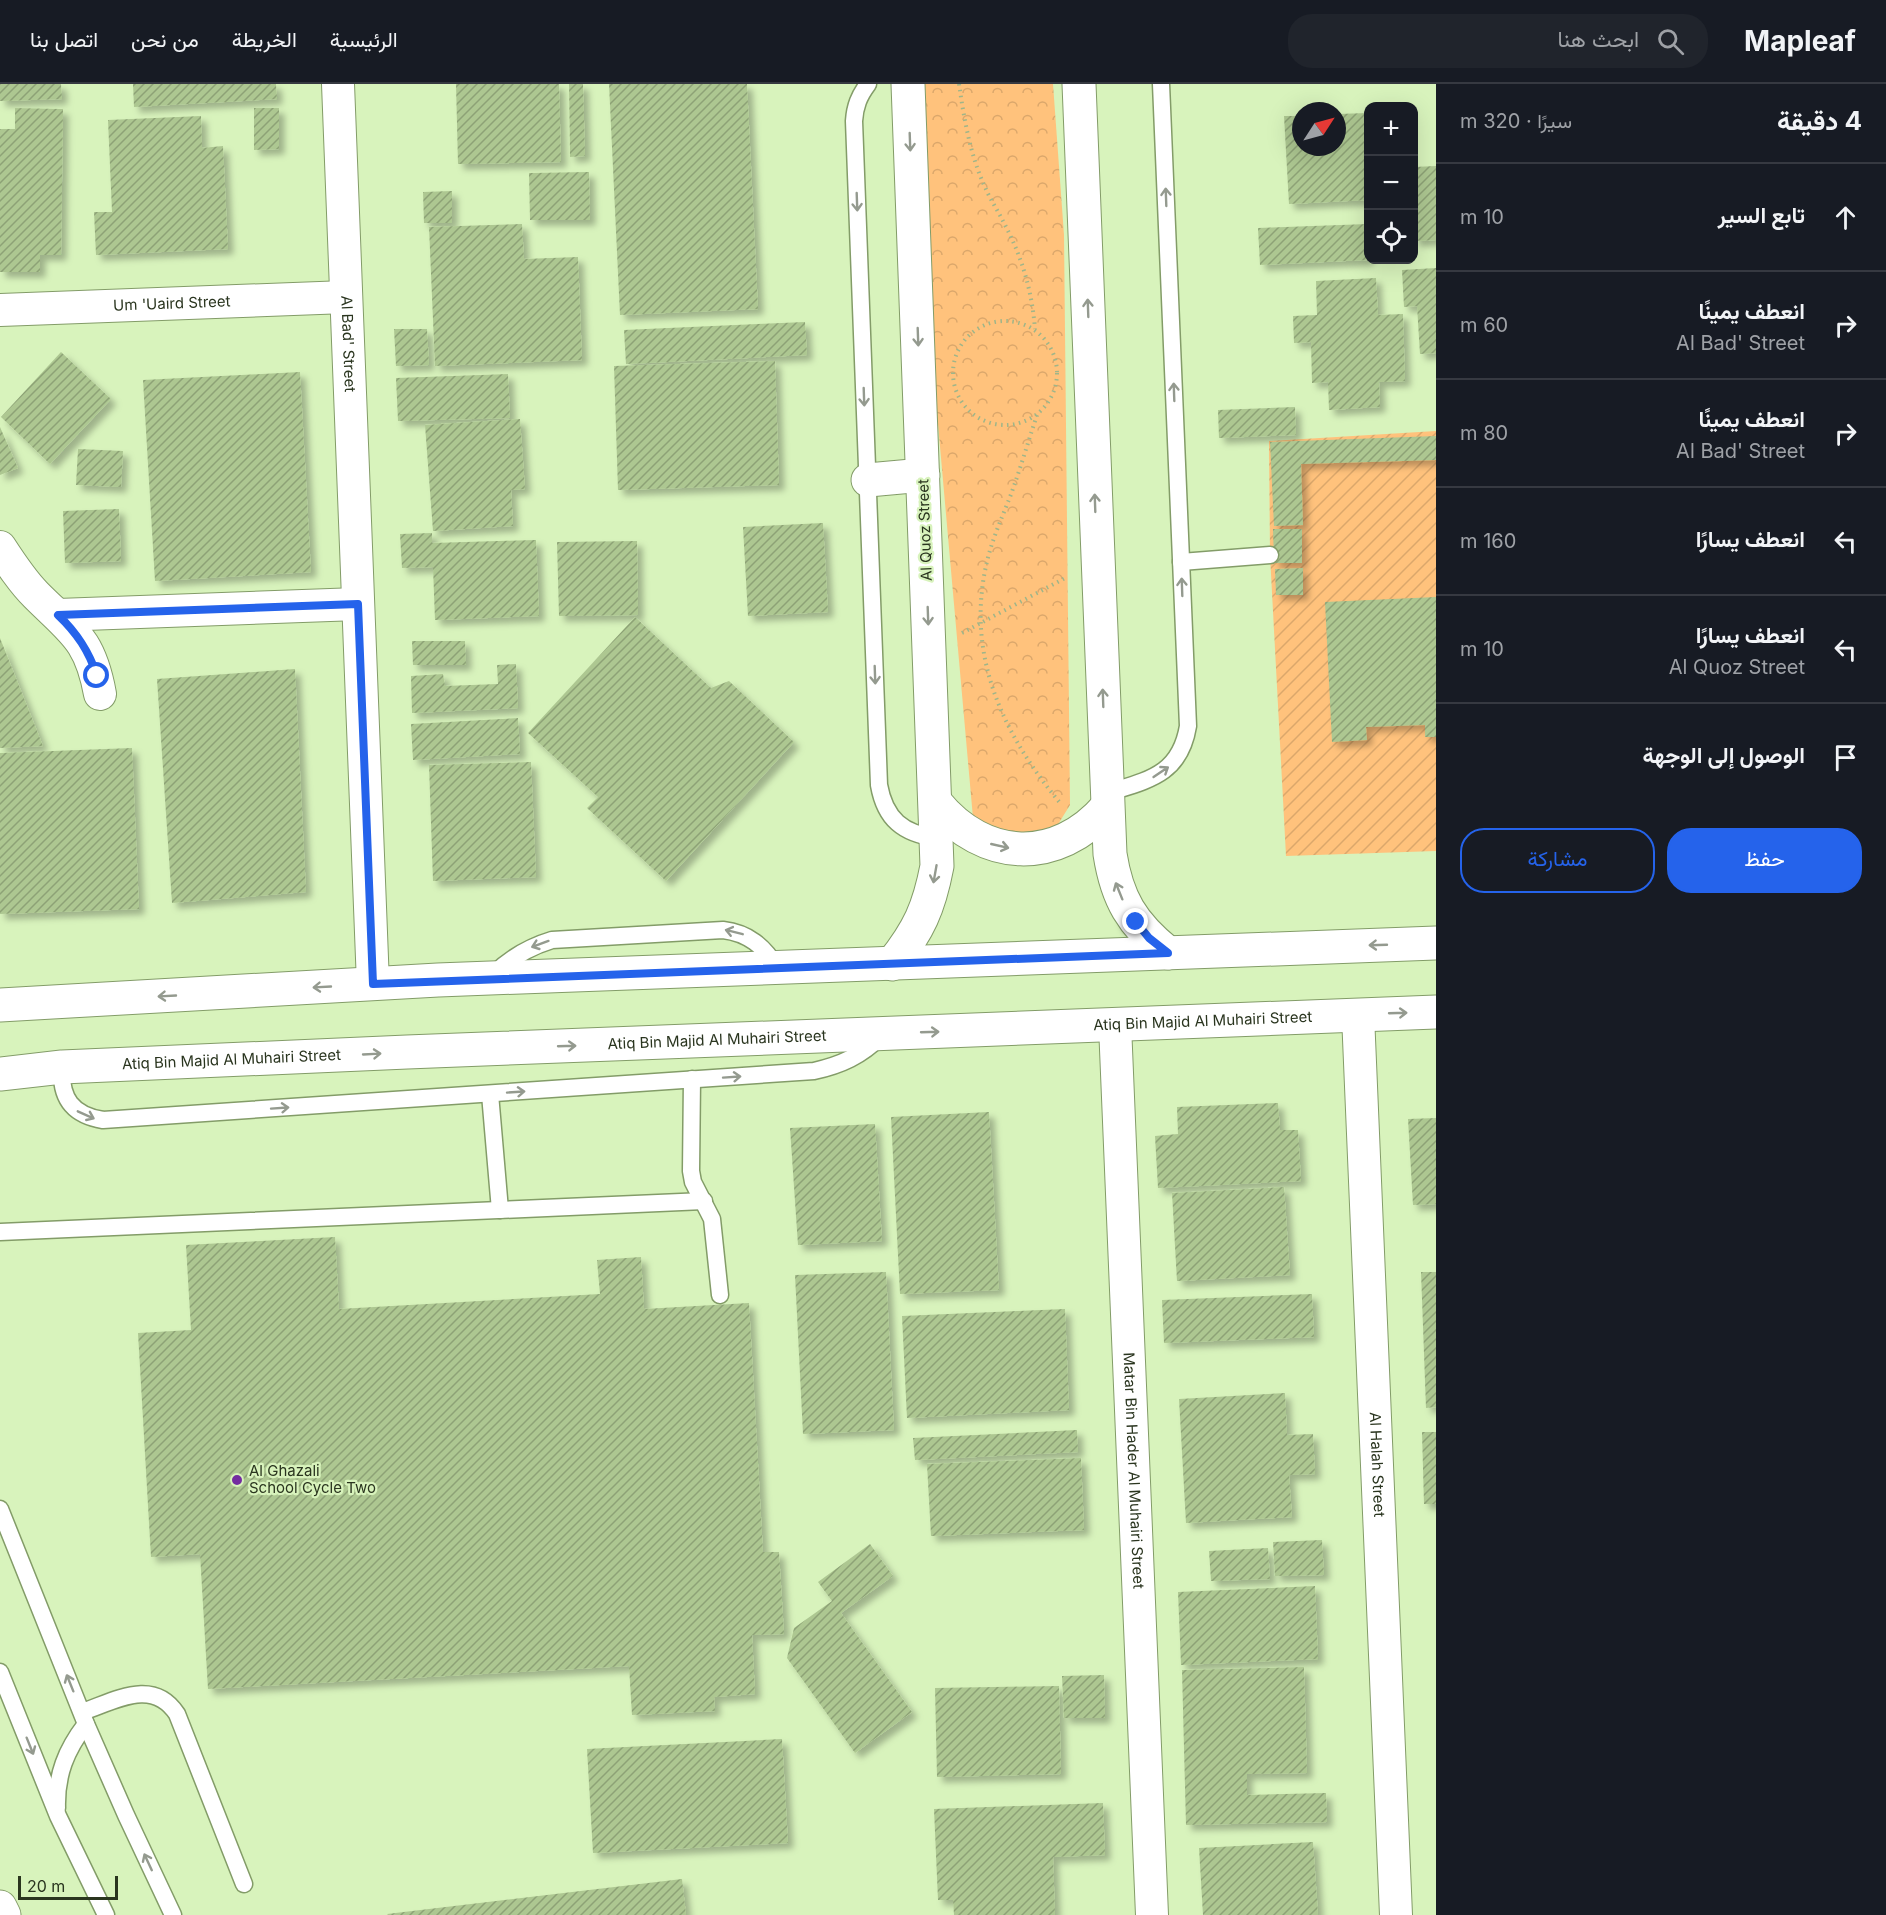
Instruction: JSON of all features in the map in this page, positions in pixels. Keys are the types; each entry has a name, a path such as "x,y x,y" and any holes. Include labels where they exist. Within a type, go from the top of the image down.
{"street":[{"name":"Al Bad' Street","path":"338,84 373,984"},
{"name":"Al Quoz Street","path":"892,964 909,942 923,918 932,893 937,866 908,84"},
{"path":"1079,84 1098,561 1100,809 1113,877 1122,899 1149,938 1168,953"},
{"name":"Um 'Uaird Street","path":"0,310 346,297"},
{"path":"868,480 923,475"},
{"path":"0,547 29,587 77,635 91,658 100,694"},
{"path":"58,615 358,604"},
{"path":"936,803 948,818 962,829 978,839 1005,847 1033,848 1052,845 1069,838 1100,809"},
{"path":"0,1005 373,984 1436,943"},
{"name":"Atiq Bin Majid Al Muhairi Street","path":"0,1074 62,1067 1436,1012"},
{"name":"Al Halah Street","path":"1358,1015 1396,1915"},
{"name":"Matar Bin Hader Al Muhairi Street","path":"1115,1025 1152,1915"},
{"path":"0,1906 4,1915"}],"lane":[{"path":"868,84 855,107 854,121 879,785 881,799 897,823 923,837 937,838"},
{"path":"1100,809 1158,776 1174,761 1186,741 1188,726 1161,84"},
{"path":"1181,562 1270,555"},
{"path":"62,1067 61,1080 70,1104 90,1118 103,1120 814,1071 834,1067 853,1059 884,1034"},
{"path":"692,1079 690,1171 693,1182 712,1219 720,1295"},
{"path":"490,1094 500,1210"},
{"path":"0,1232 704,1201"},
{"path":"0,1509 84,1718 172,1915"},
{"path":"0,1672 58,1816 106,1915"},
{"path":"58,1816 59,1776 84,1718 141,1693 162,1697 171,1704 177,1714 244,1884"}],"path":[{"path":"959,84 969,138 984,187 1005,225 1025,270 1034,310 1035,330"},
{"path":"1004,320 1020,323 1035,330 1047,341 1055,356 1058,372 1056,388 1048,403 1037,415 1023,422 1006,425 990,423 976,416 964,404 956,390 953,373 955,357 973,331 988,323 1004,320"},
{"path":"1037,415 1011,496 990,547 982,584 980,622 987,668 1001,712 1010,731 1039,776 1060,803 1100,809"},
{"path":"930,651 980,622 1098,561"}],"green space":[{"path":"925,84 1053,84 1064,235 1070,805 1049,839 1012,845 973,818 934,379"},
{"path":"1436,431 1436,851 1286,856 1270,555 1269,441"}],"building":[{"path":"0,84 61,84 62,99 0,101"},
{"path":"133,84 276,84 277,99 134,107"},
{"path":"456,84 559,84 561,162 458,164"},
{"path":"569,84 583,84 585,156 570,157"},
{"path":"609,84 747,84 758,309 620,315"},
{"path":"15,108 63,109 61,255 40,255 40,272 0,272 0,129 15,129"},
{"path":"254,108 279,108 279,149 254,150"},
{"path":"1364,113 1364,200 1289,204 1284,116 1292,116 1292,156 1346,156 1346,114"},
{"path":"201,116 202,148 223,146 228,249 96,255 94,212 112,212 108,120"},
{"path":"1436,166 1436,240 1418,241 1418,167"},
{"path":"589,172 590,220 530,220 529,173"},
{"path":"452,191 452,223 424,223 423,192"},
{"path":"522,224 524,259 578,257 582,360 435,366 429,227"},
{"path":"1364,224 1364,260 1260,265 1258,228"},
{"path":"1436,268 1436,353 1420,354 1417,306 1404,307 1402,270"},
{"path":"1376,278 1378,315 1403,314 1405,381 1379,382 1380,407 1329,410 1328,382 1312,383 1311,342 1294,343 1293,316 1317,315 1316,281"},
{"path":"805,322 807,355 626,364 624,330"},
{"path":"394,329 427,329 429,365 396,366"},
{"path":"61,352 111,399 50,464 1,417"},
{"path":"775,361 779,485 618,490 614,366"},
{"path":"300,372 311,572 155,581 143,380"},
{"path":"508,374 510,418 398,421 396,378"},
{"path":"1295,407 1296,435 1219,438 1218,410"},
{"path":"520,419 525,489 511,490 513,526 433,531 425,425"},
{"path":"0,427 18,468 0,475"},
{"path":"1436,436 1436,460 1301,464 1303,525 1274,526 1270,442"},
{"path":"78,449 123,451 121,487 76,485"},
{"path":"119,509 121,561 65,563 63,511"},
{"path":"823,523 828,612 748,616 743,527"},
{"path":"1273,529 1302,529 1302,563 1274,563"},
{"path":"432,533 432,543 536,540 539,616 435,620 433,567 402,568 400,534"},
{"path":"637,541 638,615 559,616 557,542"},
{"path":"1303,568 1303,595 1276,595 1275,569"},
{"path":"1436,597 1436,737 1425,737 1425,725 1366,727 1367,740 1332,742 1325,602"},
{"path":"635,617 711,688 729,681 794,742 666,881 587,808 598,797 528,733"},
{"path":"0,638 43,746 0,748"},
{"path":"412,641 465,641 466,665 413,665"},
{"path":"516,664 518,708 412,713 411,676 443,674 445,686 498,684 497,665"},
{"path":"295,669 306,892 172,903 157,679"},
{"path":"518,718 520,754 413,760 411,724"},
{"path":"132,748 139,909 0,914 0,753"},
{"path":"531,762 536,877 433,881 429,765"},
{"path":"1278,1103 1280,1130 1298,1130 1301,1181 1158,1188 1155,1136 1178,1134 1177,1107"},
{"path":"989,1112 999,1290 900,1294 891,1117"},
{"path":"1436,1118 1436,1204 1413,1205 1408,1119"},
{"path":"875,1124 882,1241 798,1245 790,1128"},
{"path":"1284,1187 1290,1275 1177,1281 1172,1193"},
{"path":"335,1237 339,1309 600,1294 597,1260 641,1257 644,1309 749,1303 763,1552 779,1552 784,1634 752,1635 755,1694 714,1697 715,1711 632,1715 629,1666 208,1689 200,1554 151,1557 138,1333 191,1330 186,1245"},
{"path":"886,1272 894,1430 803,1434 795,1275"},
{"path":"1421,1272 1436,1272 1436,1407 1426,1408"},
{"path":"1312,1294 1314,1337 1164,1343 1162,1300"},
{"path":"1065,1309 1069,1410 907,1418 902,1316"},
{"path":"1285,1393 1287,1435 1313,1434 1315,1474 1289,1475 1292,1517 1186,1523 1179,1399"},
{"path":"1077,1430 1078,1452 915,1460 913,1438"},
{"path":"1422,1432 1436,1432 1436,1504 1424,1504"},
{"path":"1081,1458 1084,1530 931,1536 927,1464"},
{"path":"1322,1540 1324,1575 1275,1576 1273,1542"},
{"path":"870,1544 893,1576 841,1613 912,1712 855,1753 787,1658 794,1628 832,1601 818,1582"},
{"path":"1268,1548 1270,1579 1211,1581 1209,1551"},
{"path":"1315,1586 1318,1659 1181,1665 1178,1592"},
{"path":"1304,1667 1307,1773 1247,1774 1247,1795 1326,1793 1327,1822 1186,1825 1182,1670"},
{"path":"1104,1675 1105,1718 1064,1718 1062,1676"},
{"path":"1059,1686 1061,1774 937,1777 935,1688"},
{"path":"782,1739 788,1843 593,1853 587,1749"},
{"path":"1103,1803 1105,1855 1053,1857 1055,1915 954,1915 953,1900 938,1900 934,1809"},
{"path":"1313,1842 1318,1915 1203,1915 1199,1848"},
{"path":"682,1879 686,1915 387,1914"}],"place":[{"name":"Al Ghazali School Cycle Two","path":"237,1480"}],"route":[{"path":"97,676 82,642 58,615 358,604 373,984 1168,953 1149,938 1136,922"}]}
